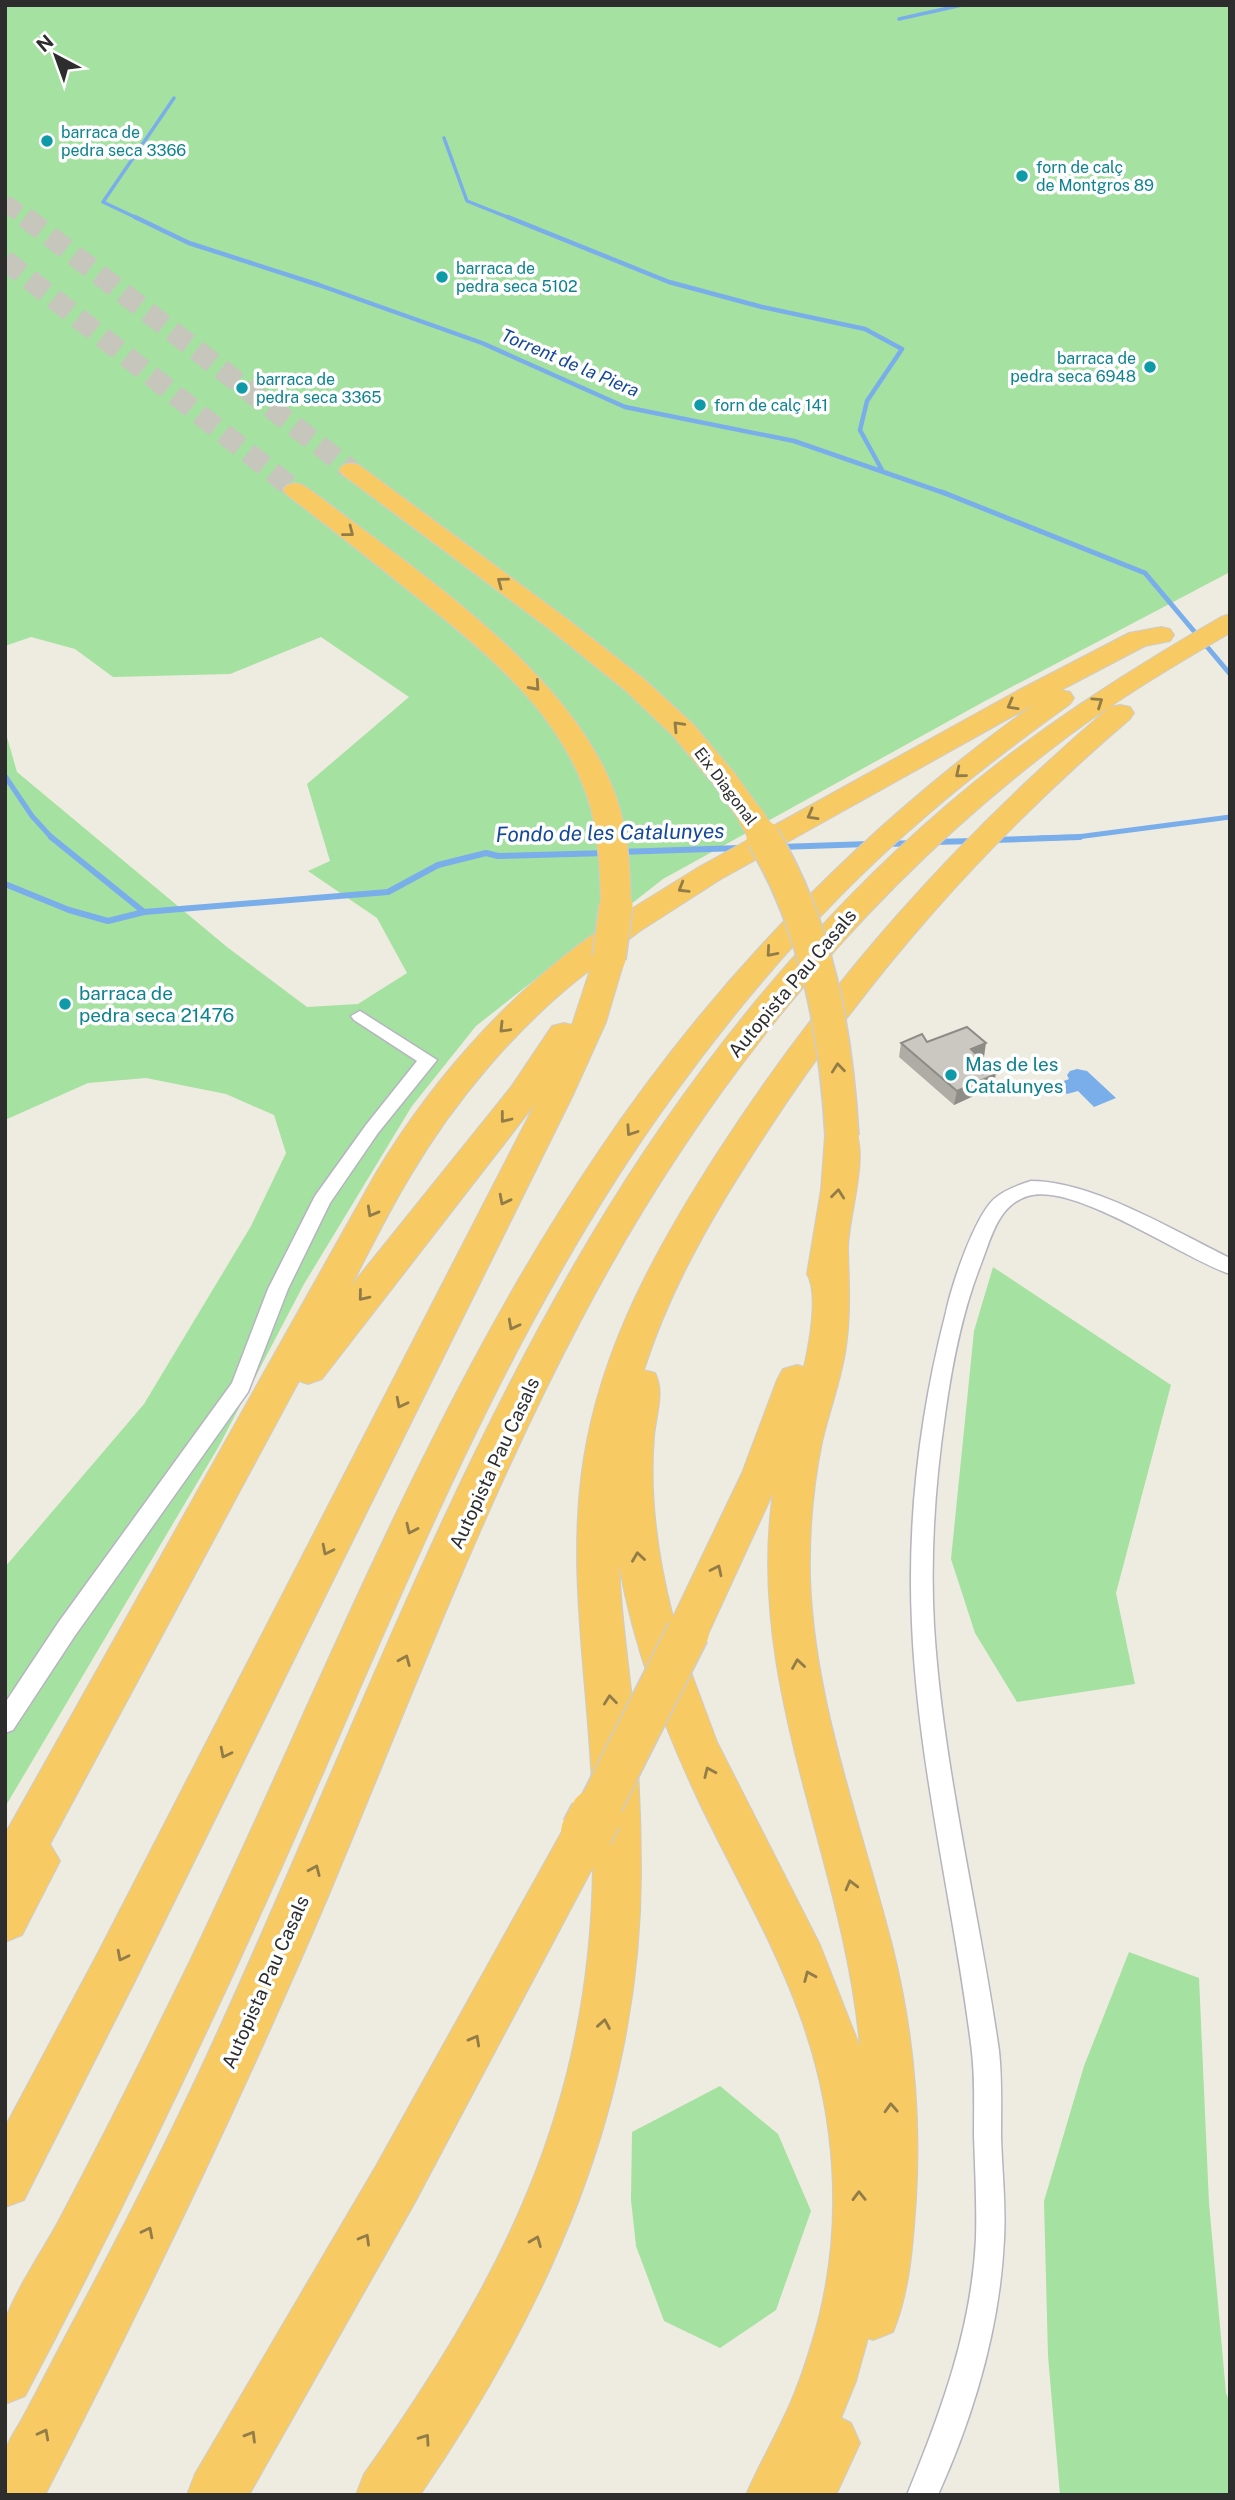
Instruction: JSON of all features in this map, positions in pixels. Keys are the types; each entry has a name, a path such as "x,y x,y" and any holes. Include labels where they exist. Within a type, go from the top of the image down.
{"highway":[{"name":"Eix Diagonal","path":"351,470 557,623 635,685 698,747 753,838 773,853 793,894 823,981 837,1053 842,1136 839,1190 831,1251"},
{"path":"5,2181 123,1954 556,1095 590,1021 605,971 616,906 614,853 606,810 583,753 540,692 485,639 295,490"},
{"name":"Autopista Pau Casals","path":"5,2376 130,2137 255,1875 469,1407 548,1262 607,1167 700,1038 789,931 900,843 1092,706 1198,635 1230,598"},
{"name":"Autopista Pau Casals","path":"13,2495 194,2141 262,1991 470,1509 515,1414 578,1292 648,1173 739,1043 900,843 985,752 1034,716 1230,621"},
{"path":"5,1881 394,1173 429,1120 503,1029 549,985 629,923 753,838 1138,639 1198,635"},
{"path":"386,2495 442,2414 489,2336 518,2279 560,2181 585,2105 604,2024 612,1975 618,1857 613,1728 598,1566 599,1506 609,1423 630,1348 661,1275 681,1237 772,1094 859,976 979,841 1198,635"},
{"path":"5,1919 281,1411 337,1330 536,1078 557,1047 578,1005 605,971"},
{"path":"772,1094 741,1161 688,1251 662,1312 649,1351 637,1407 631,1489 638,1560 648,1609 687,1724 811,1981 828,2023 852,2111 858,2160 859,2220 854,2283 843,2337 811,2426 775,2495"},
{"path":"216,2495 396,2185 587,1832 688,1632 762,1474 788,1407 819,1308 831,1251"},
{"path":"805,2495 824,2459 848,2402 865,2346 884,2244 893,2137 883,2020 869,1953 810,1725 791,1620 789,1570 794,1492 802,1445 826,1353 831,1251"},
{"path":"5,1870 59,1782"}],"street":[{"path":"5,1723 66,1630 241,1386 278,1289 322,1201 372,1129 428,1060 360,1016"},
{"path":"922,2495 937,2462 964,2385 981,2317 990,2238 986,2056 934,1731 923,1625 923,1534 930,1445 942,1366 961,1289 989,1220 1000,1204 1031,1188 1050,1188 1079,1196 1136,1220 1230,1267"}],"green space":[{"path":"5,5 1230,5 1230,572 985,701 663,879 476,1026 412,1106 304,1284 219,1446 5,1807 5,1567 144,1404 251,1226 286,1153 274,1115 226,1094 146,1078 88,1083 5,1120 5,730 17,772 227,947 307,1007 358,1004 407,973 377,918 308,871 330,861 307,784 409,697 321,637 230,674 113,677 75,649 31,637 5,646"},
{"path":"993,1267 1171,1385 1116,1593 1135,1684 1017,1702 975,1633 951,1559 974,1331"},
{"path":"1129,1952 1199,1978 1209,2203 1226,2393 1230,2403 1230,2495 1060,2495 1048,2356 1044,2201 1084,2066"},
{"path":"720,2086 778,2134 811,2211 776,2310 720,2348 664,2321 636,2246 631,2200 632,2132"}],"water":[{"path":"1070,1071 1087,1071 1116,1098 1094,1107 1078,1091 1067,1094 1056,1084 1069,1079 1067,1075"}],"building":[{"path":"967,1027 986,1043 971,1049 996,1074 957,1091 901,1043 922,1034 927,1042"}],"waterway":[{"path":"899,19 962,5"},
{"name":"Torrent de la Piera","path":"139,219 103,202 174,98"},
{"path":"444,138 467,201 512,219"},
{"name":"Torrent de la Piera","path":"135,217 189,243 319,285 482,343 625,407 794,441 947,494"},
{"path":"508,217 669,282 762,307 865,329 902,349 867,401 860,430 882,470"},
{"name":"Torrent de la Piera","path":"942,492 1145,573 1230,674"},
{"path":"5,776 32,816 51,837"},
{"name":"Fondo de les Catalunyes","path":"1040,838 1077,837 1230,817"},
{"path":"51,837 144,912"},
{"name":"Fondo de les Catalunyes","path":"993,840 1080,837"},
{"name":"Fondo de les Catalunyes","path":"933,842 974,841"},
{"name":"Fondo de les Catalunyes","path":"888,844 915,843"},
{"name":"Fondo de les Catalunyes","path":"779,847 869,844"},
{"name":"Fondo de les Catalunyes","path":"619,852 740,848"},
{"name":"Fondo de les Catalunyes","path":"144,912 388,892 438,865 486,853 498,856 607,853"},
{"name":"Fondo de les Catalunyes","path":"5,884 69,910 108,921 144,912"}],"tunnel":[{"path":"5,203 28,219"},
{"path":"25,217 351,470"},
{"path":"5,260 295,490"}],"place":[{"name":"barraca de pedra seca 3366","path":"47,141"},
{"name":"forn de calç de Montgros 89","path":"1022,176"},
{"name":"barraca de pedra seca 5102","path":"442,277"},
{"name":"barraca de pedra seca 6948","path":"1150,367"},
{"name":"barraca de pedra seca 3365","path":"242,388"},
{"name":"forn de calç 141","path":"700,405"},
{"name":"barraca de pedra seca 21476","path":"65,1004"},
{"name":"Mas de les Catalunyes","path":"951,1075"}]}
